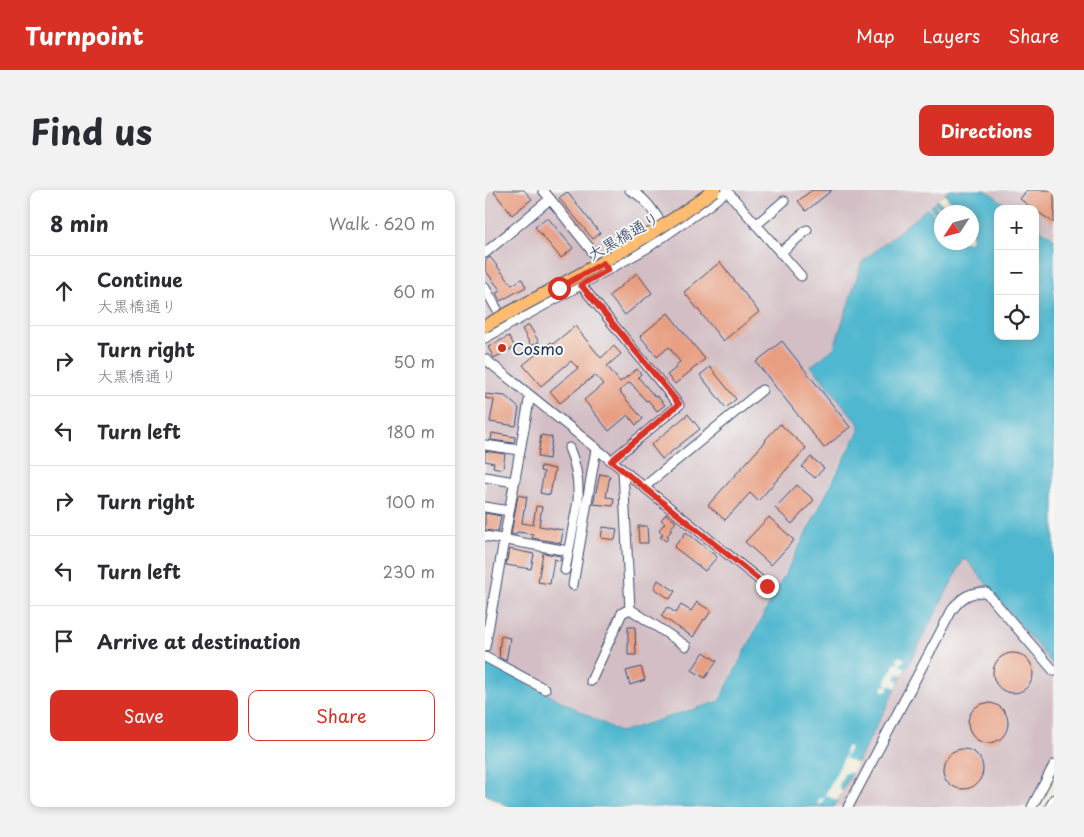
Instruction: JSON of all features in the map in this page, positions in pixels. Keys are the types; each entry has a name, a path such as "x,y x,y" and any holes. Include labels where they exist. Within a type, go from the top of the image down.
{"highway":[{"path":"485,324 649,232 709,190"},
{"path":"485,324 619,252 666,224 714,190"}],"street":[{"path":"543,190 605,266"},
{"path":"630,190 643,198 667,231"},
{"name":"大黒橋通り","path":"667,231 719,190"},
{"path":"728,190 801,276"},
{"name":"大黒橋通り","path":"485,338 505,323 667,231 709,205 728,190"},
{"path":"485,253 550,199"},
{"path":"756,225 784,201"},
{"path":"780,253 807,230"},
{"name":"大黒橋通り","path":"485,329 505,323 581,285 605,266"},
{"path":"581,285 679,404 611,461"},
{"path":"485,288 505,323"},
{"path":"485,359 767,586"},
{"path":"643,487 763,390"},
{"path":"485,647 530,396"},
{"path":"485,445 520,450"},
{"path":"565,570 579,491 579,479 569,448"},
{"path":"573,585 596,449"},
{"path":"623,471 630,609"},
{"path":"485,477 514,482"},
{"path":"485,507 509,511"},
{"path":"485,536 568,551"},
{"path":"485,584 496,586"},
{"path":"848,807 947,618 959,600 969,594 986,592 1054,671"},
{"path":"630,609 686,646"},
{"path":"591,681 621,613 630,609"},
{"path":"485,657 545,689"},
{"path":"1032,807 1054,765"},
{"path":"1050,807 1054,799"}],"shaded area":[{"path":"485,190 950,190 862,262 834,347 810,366 857,423 858,429 718,700 620,731 485,660"},
{"path":"987,190 1054,190 1054,237 1039,227 1039,205 1008,205"},
{"path":"965,559 1054,666 1054,778 1039,807 834,807 963,560"}],"water":[{"path":"950,190 986,190 1007,205 994,205 994,340 1039,340 1039,228 1054,238 1054,666 965,559 834,807 510,807 485,794 485,661 620,732 719,701 776,587 778,587 859,430 858,423 811,366 834,348 862,262 928,208 934,215 934,250 979,250 979,205 949,205 952,203 945,194"},
{"path":"938,200 942,205 935,203"},
{"path":"935,205 934,212 930,207"}],"pier":[{"path":"899,656 905,659 900,665 906,668 903,675 898,673 895,679 899,682 896,688 890,685 887,692 882,690 884,685 887,686 888,684 885,683 895,663 898,664 899,662 897,660"},
{"path":"847,746 850,748 845,758 857,764 852,774 849,772 844,774 839,785 839,789 843,791 837,801 826,795 821,805 817,803 820,798 823,799 846,753 844,751"}],"building":[{"path":"496,190 524,190 532,199 512,215 494,192"},
{"path":"812,190 832,190 806,211 798,201"},
{"path":"1027,190 1054,190 1054,223 1039,213 1039,205 1028,205 1020,199"},
{"path":"567,192 600,233 593,239 559,198"},
{"path":"547,217 573,248 561,258 535,227"},
{"path":"490,257 512,285 522,279 526,287 500,301 496,293 501,291 485,270 485,261"},
{"path":"720,262 759,312 723,341 684,292"},
{"path":"637,273 652,293 625,315 609,296"},
{"path":"668,313 705,359 675,384 667,375 680,362 669,347 657,357 640,336"},
{"path":"529,325 539,342 531,346 522,329"},
{"path":"575,326 601,358 614,346 621,354 607,366 620,382 637,369 641,374 638,377 655,397 657,396 665,405 657,411 630,382 619,391 643,419 636,425 628,415 609,431 584,400 603,384 595,375 560,403 550,391 578,368 571,361 541,386 523,365 551,342 553,344"},
{"path":"509,336 515,347 494,358 488,347"},
{"path":"782,341 850,427 824,448 756,362"},
{"path":"710,367 736,399 726,408 700,375"},
{"path":"485,394 505,396 519,408 516,426 490,422 494,400 485,398"},
{"path":"688,414 700,429 662,459 651,445"},
{"path":"780,424 806,448 758,501 750,493 725,520 708,505"},
{"path":"492,433 515,437 514,443 491,440"},
{"path":"541,435 552,437 549,459 538,457"},
{"path":"485,451 505,454 503,469 493,467 494,463 485,461"},
{"path":"811,457 824,468 815,478 802,467"},
{"path":"541,466 555,469 550,495 540,493 544,472 540,471"},
{"path":"600,474 610,476 606,497 614,498 613,506 593,504"},
{"path":"797,485 814,500 792,524 775,508"},
{"path":"518,495 527,497 522,523 533,525 536,506 542,507 539,526 563,530 561,543 532,538 533,534 517,532 516,535 511,534"},
{"path":"485,513 501,516 498,532 485,530"},
{"path":"666,514 676,522 670,529 672,530 667,536 669,537 666,541 660,537 663,534 659,530 665,523 661,520"},
{"path":"769,517 794,540 771,565 745,542"},
{"path":"638,526 647,526 648,543 639,543"},
{"path":"603,527 617,529 615,540 601,538"},
{"path":"686,532 717,557 705,571 674,547"},
{"path":"509,549 534,554 531,569 506,565"},
{"path":"543,553 561,556 560,561 554,559 550,584 538,582"},
{"path":"658,580 675,591 670,599 654,588"},
{"path":"697,602 711,611 693,637 661,616 667,607 676,613 681,605 691,611"},
{"path":"628,627 635,627 636,655 628,655"},
{"path":"501,636 510,638 506,661 499,657"},
{"path":"704,652 717,661 705,678 692,670"},
{"path":"1009,653 1017,653 1024,656 1030,662 1033,673 1030,684 1024,690 1017,693 1009,693 1002,690 996,684 993,677 993,669 996,662 1002,656"},
{"path":"641,667 645,680 630,685 626,671"},
{"path":"984,703 992,703 999,706 1005,712 1008,723 1005,734 999,740 992,743 984,743 977,740 971,734 968,727 968,719 971,712 977,706"},
{"path":"959,749 967,749 974,752 980,758 983,769 980,780 974,786 967,789 959,789 952,786 946,780 943,773 943,765 946,758 952,752"}],"place":[{"name":"Cosmo","path":"502,348"}],"route":[{"path":"559,288 603,263 608,270 581,285 679,404 611,461 767,586"}]}
